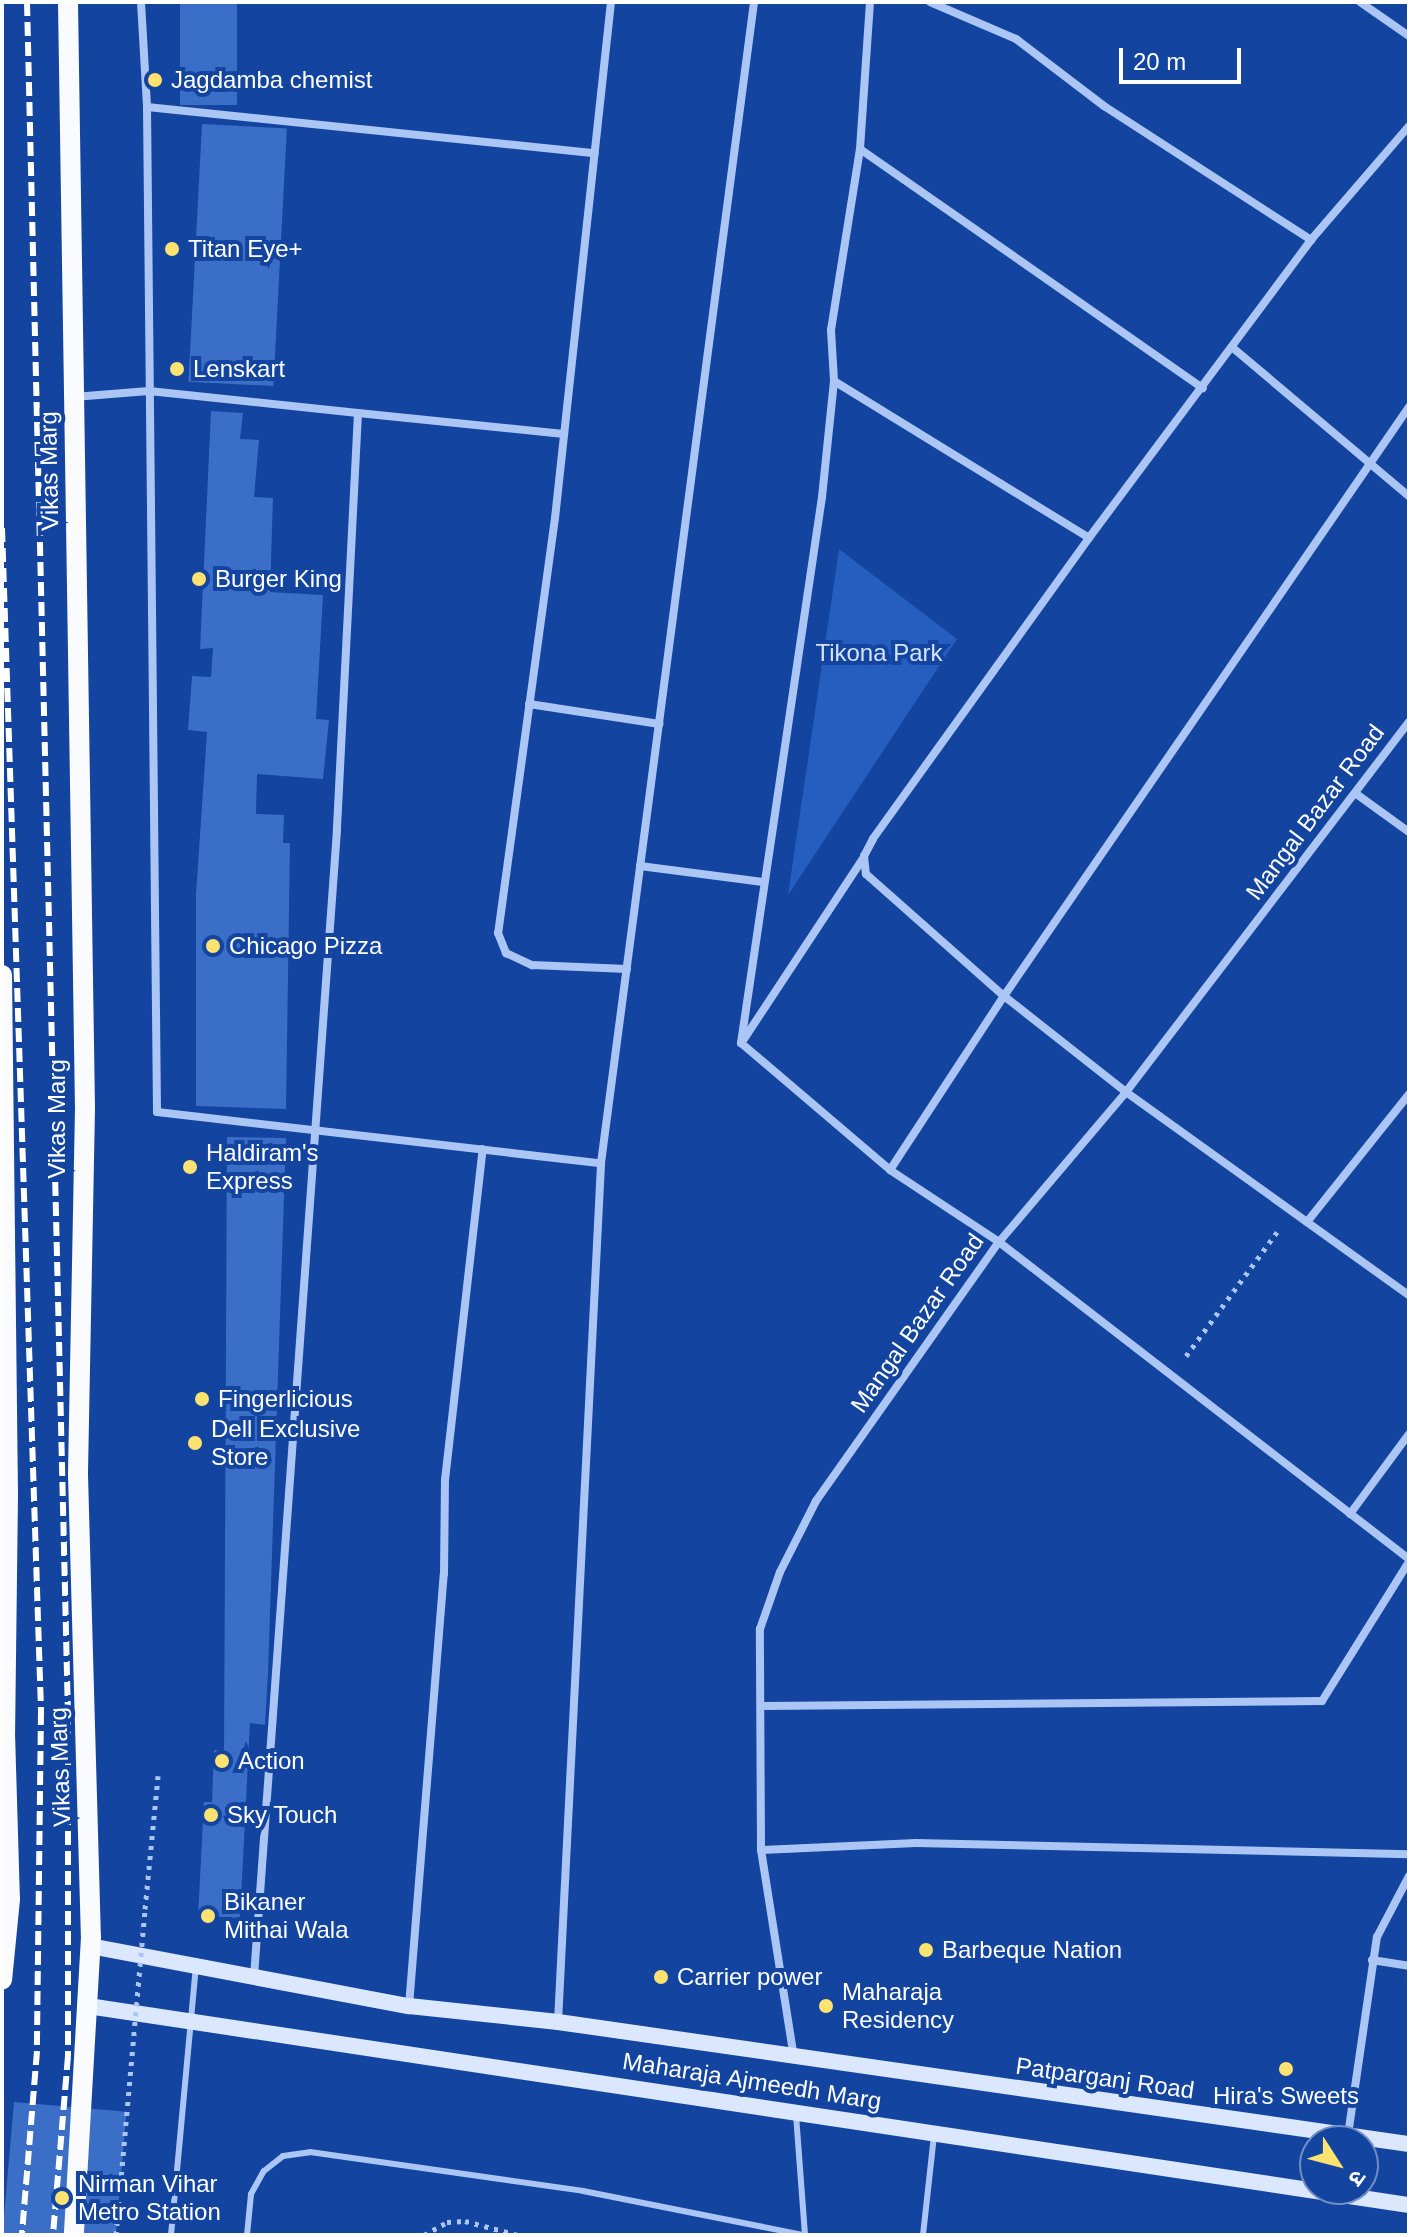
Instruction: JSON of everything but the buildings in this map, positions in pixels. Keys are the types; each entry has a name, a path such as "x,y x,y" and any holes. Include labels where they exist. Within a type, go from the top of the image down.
{"main road":[{"name":"Vikas Marg","path":"68,2 85,1108 78,1475 90,1946 74,2235"},
{"path":"2,975 5,1492 5,1912 2,1977"},
{"name":"Maharaja Ajmeedh Marg","path":"90,1946 254,1981 409,2006 558,2022 794,2059"},
{"name":"Maharaja Ajmeedh Marg","path":"88,2006 1409,2205"},
{"name":"Patparganj Road","path":"794,2059 1299,2129"},
{"name":"Patparganj Road","path":"1379,2140 1409,2144"}],"street":[{"path":"141,2 147,107 157,1112 601,1163"},
{"path":"611,2 564,434 498,933 506,953 532,965 627,969"},
{"path":"558,2022 601,1163 754,2"},
{"path":"741,1043 803,633 834,381 831,330 860,149 870,2"},
{"path":"930,2 1016,39 1104,106 1311,240"},
{"path":"1360,2 1409,36"},
{"path":"147,107 595,153"},
{"path":"741,1043 864,856 1089,538 1311,240 1409,126"},
{"path":"860,149 1203,388"},
{"path":"1233,348 1409,496"},
{"path":"834,381 1089,538"},
{"path":"73,397 149,391 564,434"},
{"path":"890,1170 1004,996 1368,462 1409,407"},
{"path":"254,1981 337,830 358,413"},
{"path":"529,704 659,724"},
{"name":"Mangal Bazar Road","path":"794,2059 761,1850 763,1706 760,1629 780,1572 816,1501 999,1242 1126,1092 1409,722"},
{"path":"1355,793 1409,832"},
{"path":"864,856 866,874 1004,996 1126,1092 1409,1295"},
{"path":"640,866 763,882"},
{"path":"741,1043 890,1170 999,1242 1409,1560 1322,1701 763,1706"},
{"path":"1307,1222 1409,1094"},
{"path":"409,2006 444,1574 445,1480 483,1149"},
{"path":"1350,1514 1409,1434"},
{"path":"761,1850 916,1843 1409,1854"},
{"path":"1350,2125 1377,1937 1409,1876"},
{"path":"1372,1960 1409,1966"}],"lane":[{"path":"171,2235 196,1968"},
{"path":"247,2235 251,2194 264,2171 283,2156 310,2152 583,2191 804,2235 796,2112"},
{"path":"923,2235 934,2133"}],"path":[{"path":"1171,1376 1292,1211"},
{"path":"116,2235 158,1776"},
{"path":"424,2235 447,2222 465,2221 518,2235"}],"green space":[{"name":"Tikona Park","path":"839,549 957,639 788,895"}],"railway":[{"path":"27,2 68,1711 68,2056 53,2235"},
{"path":"2,528 41,1711 37,2051 22,2235"}],"place":[{"name":"Jagdamba chemist","path":"155,80"},
{"name":"Titan Eye+","path":"172,249"},
{"name":"Lenskart","path":"177,369"},
{"name":"Burger King","path":"199,579"},
{"name":"Chicago Pizza","path":"213,946"},
{"name":"Haldiram's Express","path":"190,1167"},
{"name":"Fingerlicious","path":"202,1399"},
{"name":"Dell Exclusive Store","path":"195,1443"},
{"name":"Action","path":"222,1761"},
{"name":"Sky Touch","path":"211,1815"},
{"name":"Bikaner Mithai Wala","path":"208,1916"},
{"name":"Barbeque Nation","path":"926,1950"},
{"name":"Carrier power","path":"661,1977"},
{"name":"Maharaja Residency","path":"826,2006"},
{"name":"Hira's Sweets","path":"1286,2069"},
{"name":"Nirman Vihar Metro Station","path":"62,2198"}]}
